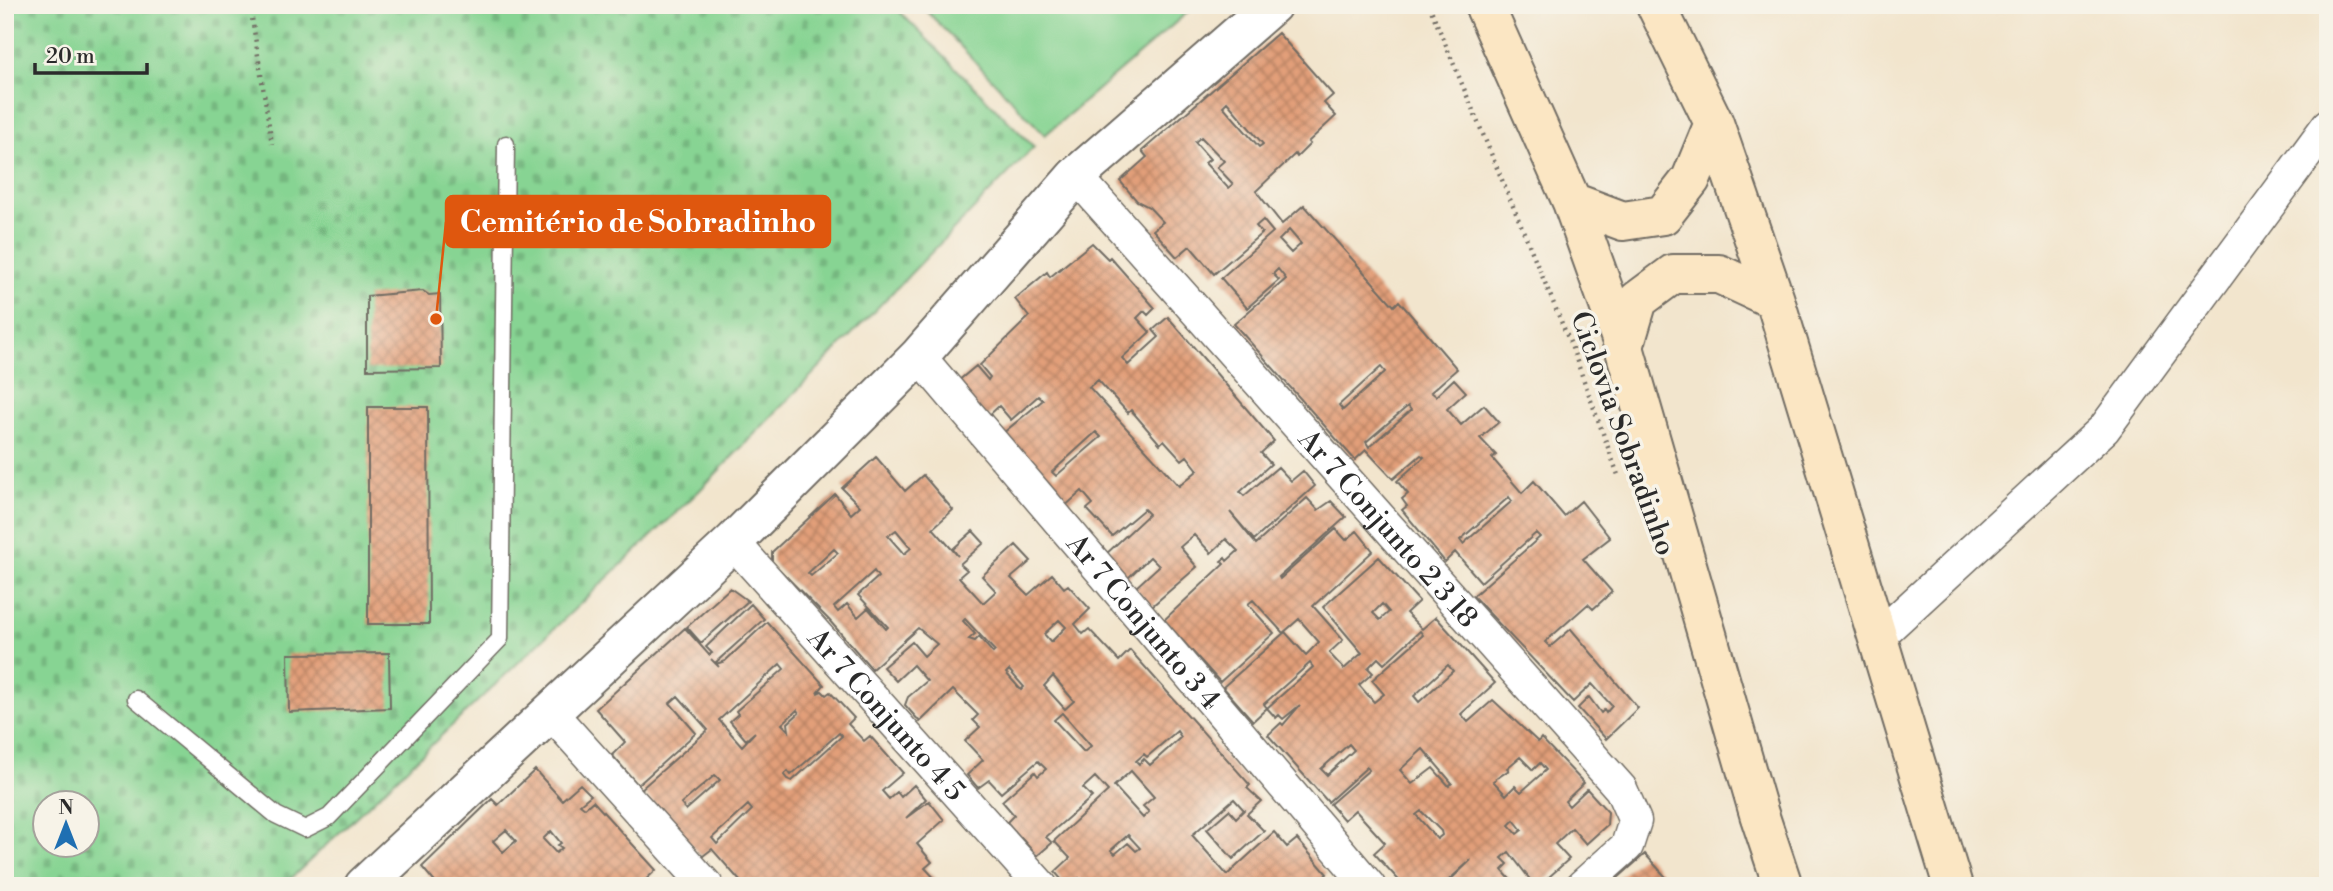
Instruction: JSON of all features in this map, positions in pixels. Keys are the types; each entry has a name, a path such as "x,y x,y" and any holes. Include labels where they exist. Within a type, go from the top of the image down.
{"main road":[{"path":"1484,5 1572,202 1624,347 1759,814 1783,886"},
{"path":"1656,5 1714,123 1775,300 1953,886"},
{"path":"1572,202 1623,221 1663,215 1691,179 1714,123"},
{"path":"1624,347 1638,300 1673,274 1719,274 1775,300"}],"street":[{"path":"367,885 733,542 919,356 1076,176 1272,5"},
{"path":"1878,637 2104,429 2328,125"},
{"name":"Ar 7 Conjunto 2 3 18","path":"1076,176 1622,789 1635,821 1627,846 1583,886"},
{"name":"Ar 7 Conjunto 3 4","path":"919,356 1369,886"},
{"name":"Ar 7 Conjunto 4 5","path":"733,542 1041,886"},
{"path":"549,712 707,886"}],"lane":[{"path":"136,699 276,815 305,829 329,817 499,639 506,144"}],"path":[{"path":"250,5 272,144"},
{"name":"Ciclovia Sobradinho","path":"1429,5 1571,345 1622,486"}],"green space":[{"path":"5,5 893,5 1034,147 699,491 283,886 5,886"},
{"path":"927,5 1196,5 1045,135 924,8"}],"building":[{"path":"1278,33 1333,95 1324,103 1336,116 1308,142 1310,144 1297,157 1295,154 1256,191 1282,224 1304,205 1394,306 1399,301 1457,369 1431,392 1436,396 1454,379 1466,392 1447,409 1461,425 1484,405 1499,422 1480,438 1496,455 1492,458 1522,493 1534,481 1564,516 1581,501 1610,538 1583,559 1612,592 1593,609 1588,604 1545,642 1550,647 1571,629 1638,708 1606,739 1578,708 1589,697 1601,713 1604,710 1606,713 1612,706 1592,684 1573,702 1473,596 1540,537 1536,533 1481,582 1455,552 1445,562 1402,510 1407,506 1402,499 1408,494 1397,481 1424,457 1421,455 1393,479 1366,450 1355,460 1234,324 1286,279 1278,269 1273,274 1279,280 1247,308 1221,278 1273,232 1263,220 1256,226 1262,233 1214,274 1190,246 1177,257 1153,230 1163,222 1149,207 1137,201 1120,181 1147,157 1142,151","holes":["1227,102 1263,144 1259,147 1223,106","1201,137 1224,161 1217,167 1233,184 1228,188 1205,163 1210,159 1195,142","1289,230 1301,244 1291,253 1279,240","1381,367 1385,372 1343,410 1339,405","1408,406 1411,410 1369,447 1366,442","1509,497 1512,501 1463,544 1460,540"]},
{"path":"1092,243 1108,259 1110,257 1155,308 1148,315 1144,311 1137,318 1150,332 1122,358 1128,365 1159,337 1153,330 1168,317 1274,441 1261,453 1271,464 1240,492 1244,496 1278,467 1291,481 1303,471 1315,486 1254,540 1230,512 1256,544 1307,498 1318,510 1331,501 1346,517 1279,577 1280,579 1336,529 1346,540 1357,531 1373,551 1313,606 1343,640 1329,653 1344,669 1362,653 1323,607 1379,557 1419,601 1406,613 1422,629 1436,617 1495,683 1461,714 1468,722 1493,700 1538,742 1541,738 1584,783 1565,801 1569,806 1587,789 1608,812 1607,825 1586,844 1572,828 1555,844 1569,859 1539,886 1535,886 1509,852 1502,858 1508,864 1502,870 1516,886 1444,886 1471,860 1442,886 1404,886 1374,853 1385,843 1355,810 1344,820 1330,804 1369,770 1367,767 1328,802 1268,735 1281,723 1283,725 1300,705 1283,719 1279,715 1276,718 1267,708 1253,721 1223,687 1285,632 1306,655 1319,642 1299,619 1283,633 1253,600 1248,604 1274,633 1220,682 1164,620 1224,564 1221,561 1225,558 1227,561 1238,551 1226,539 1211,553 1194,535 1180,547 1197,567 1152,606 1135,588 1159,566 1150,557 1127,579 1105,555 1149,514 1144,509 1112,536 1087,509 1093,504 1082,491 1063,508 1002,434 1043,400 1038,396 1011,420 999,406 984,420 957,382 976,366 988,380 990,377 980,365 1029,317 1015,299 1047,272 1050,277","holes":["1098,380 1128,413 1131,410 1160,444 1164,440 1182,460 1187,456 1198,470 1179,486 1089,387","1096,432 1101,437 1056,476 1052,472","1382,604 1389,612 1380,620 1373,613","1420,631 1423,635 1372,680 1384,694 1374,702 1359,685 1373,673 1368,668 1378,658 1384,664","1310,663 1313,667 1267,708 1264,704","1448,665 1453,671 1419,702 1414,696","1349,744 1354,750 1327,775 1321,769","1423,749 1452,783 1449,786 1433,768 1412,784 1400,770","1520,757 1533,770 1540,763 1546,770 1521,792 1515,786 1506,795 1493,781 1509,770 1507,768","1421,811 1442,835 1437,839 1416,815","1514,820 1522,830 1517,834 1509,825"]},
{"path":"423,291 429,295 440,294 441,368 367,369 367,296"},
{"path":"368,407 428,407 429,624 368,624"},
{"path":"876,457 905,491 923,475 953,510 933,528 958,556 953,549 973,531 984,543 960,564 967,570 959,577 983,603 996,591 982,576 1016,545 1031,561 1011,578 1028,595 1052,574 1064,588 1068,585 1090,609 1075,624 1083,634 1089,629 1119,661 1130,650 1250,785 1247,788 1261,801 1247,814 1264,831 1233,859 1207,829 1229,810 1236,818 1244,810 1234,799 1192,835 1227,875 1274,832 1287,847 1297,839 1327,874 1314,886 1086,886 1079,878 1067,886 1055,872 1070,858 1054,841 1108,791 1095,777 1083,788 1092,797 1046,837 1052,843 1037,856 1007,822 1014,815 1002,801 1035,772 1038,776 1046,769 1038,761 1001,793 989,780 978,788 967,775 983,760 965,741 980,727 973,720 978,715 953,690 920,722 905,705 908,697 927,681 913,665 896,681 883,667 912,642 924,656 937,644 918,628 872,669 772,562 772,552 835,494 851,514 860,506 842,488","holes":["896,530 911,548 904,554 888,536","834,549 838,553 811,576 808,573","874,571 878,577 858,595 888,627 886,629 868,608 858,617 847,604 838,612 834,607","965,619 995,651 993,653 979,637 975,641 969,639 975,634 963,621","1059,620 1066,627 1051,642 1044,634","1009,670 1024,687 1021,690 1006,673","1053,676 1074,701 1065,709 1044,686","1062,713 1091,746 1084,752 1054,720","1177,731 1181,737 1150,765 1144,759 1139,764 1136,761 1144,754 1147,757","1131,771 1154,797 1143,806 1149,812 1143,818 1114,786","1128,835 1140,848 1136,851 1128,843 1115,854 1111,850"]},
{"path":"730,588 748,601 701,643 687,627"},
{"path":"751,604 764,619 715,663 725,661 767,622 824,685 817,693 822,691 826,695 830,692 854,718 848,724 864,741 870,736 903,773 882,791 889,799 897,792 901,797 914,785 926,799 906,818 929,801 944,820 917,844 932,862 925,868 939,883 936,886 869,886 865,882 860,886 737,886 741,882 712,849 703,856 700,855 641,789 708,730 678,696 670,703 696,733 638,785 612,755 625,742 596,709 685,628 709,655 712,653 706,647","holes":["780,664 784,669 736,711 738,714 730,721 746,740 755,732 742,746 719,720","797,710 799,713 788,723 789,731 782,724","839,733 842,736 792,781 787,779 784,775 788,771 791,775","715,775 720,780 686,810 681,804","748,805 752,810 717,844 712,838"]},
{"path":"389,653 390,708 289,712 288,654"},
{"path":"535,770 562,800 580,784 591,795 580,804 585,808 593,801 656,870 639,886 438,886 422,867 492,799 498,805","holes":["506,830 516,841 503,852 493,841","551,831 561,843 558,845 562,848 556,853 543,839"]},
{"path":"1645,854 1674,886 1609,886"}],"place":[{"name":"Cemitério de Sobradinho","path":"436,319"}]}
